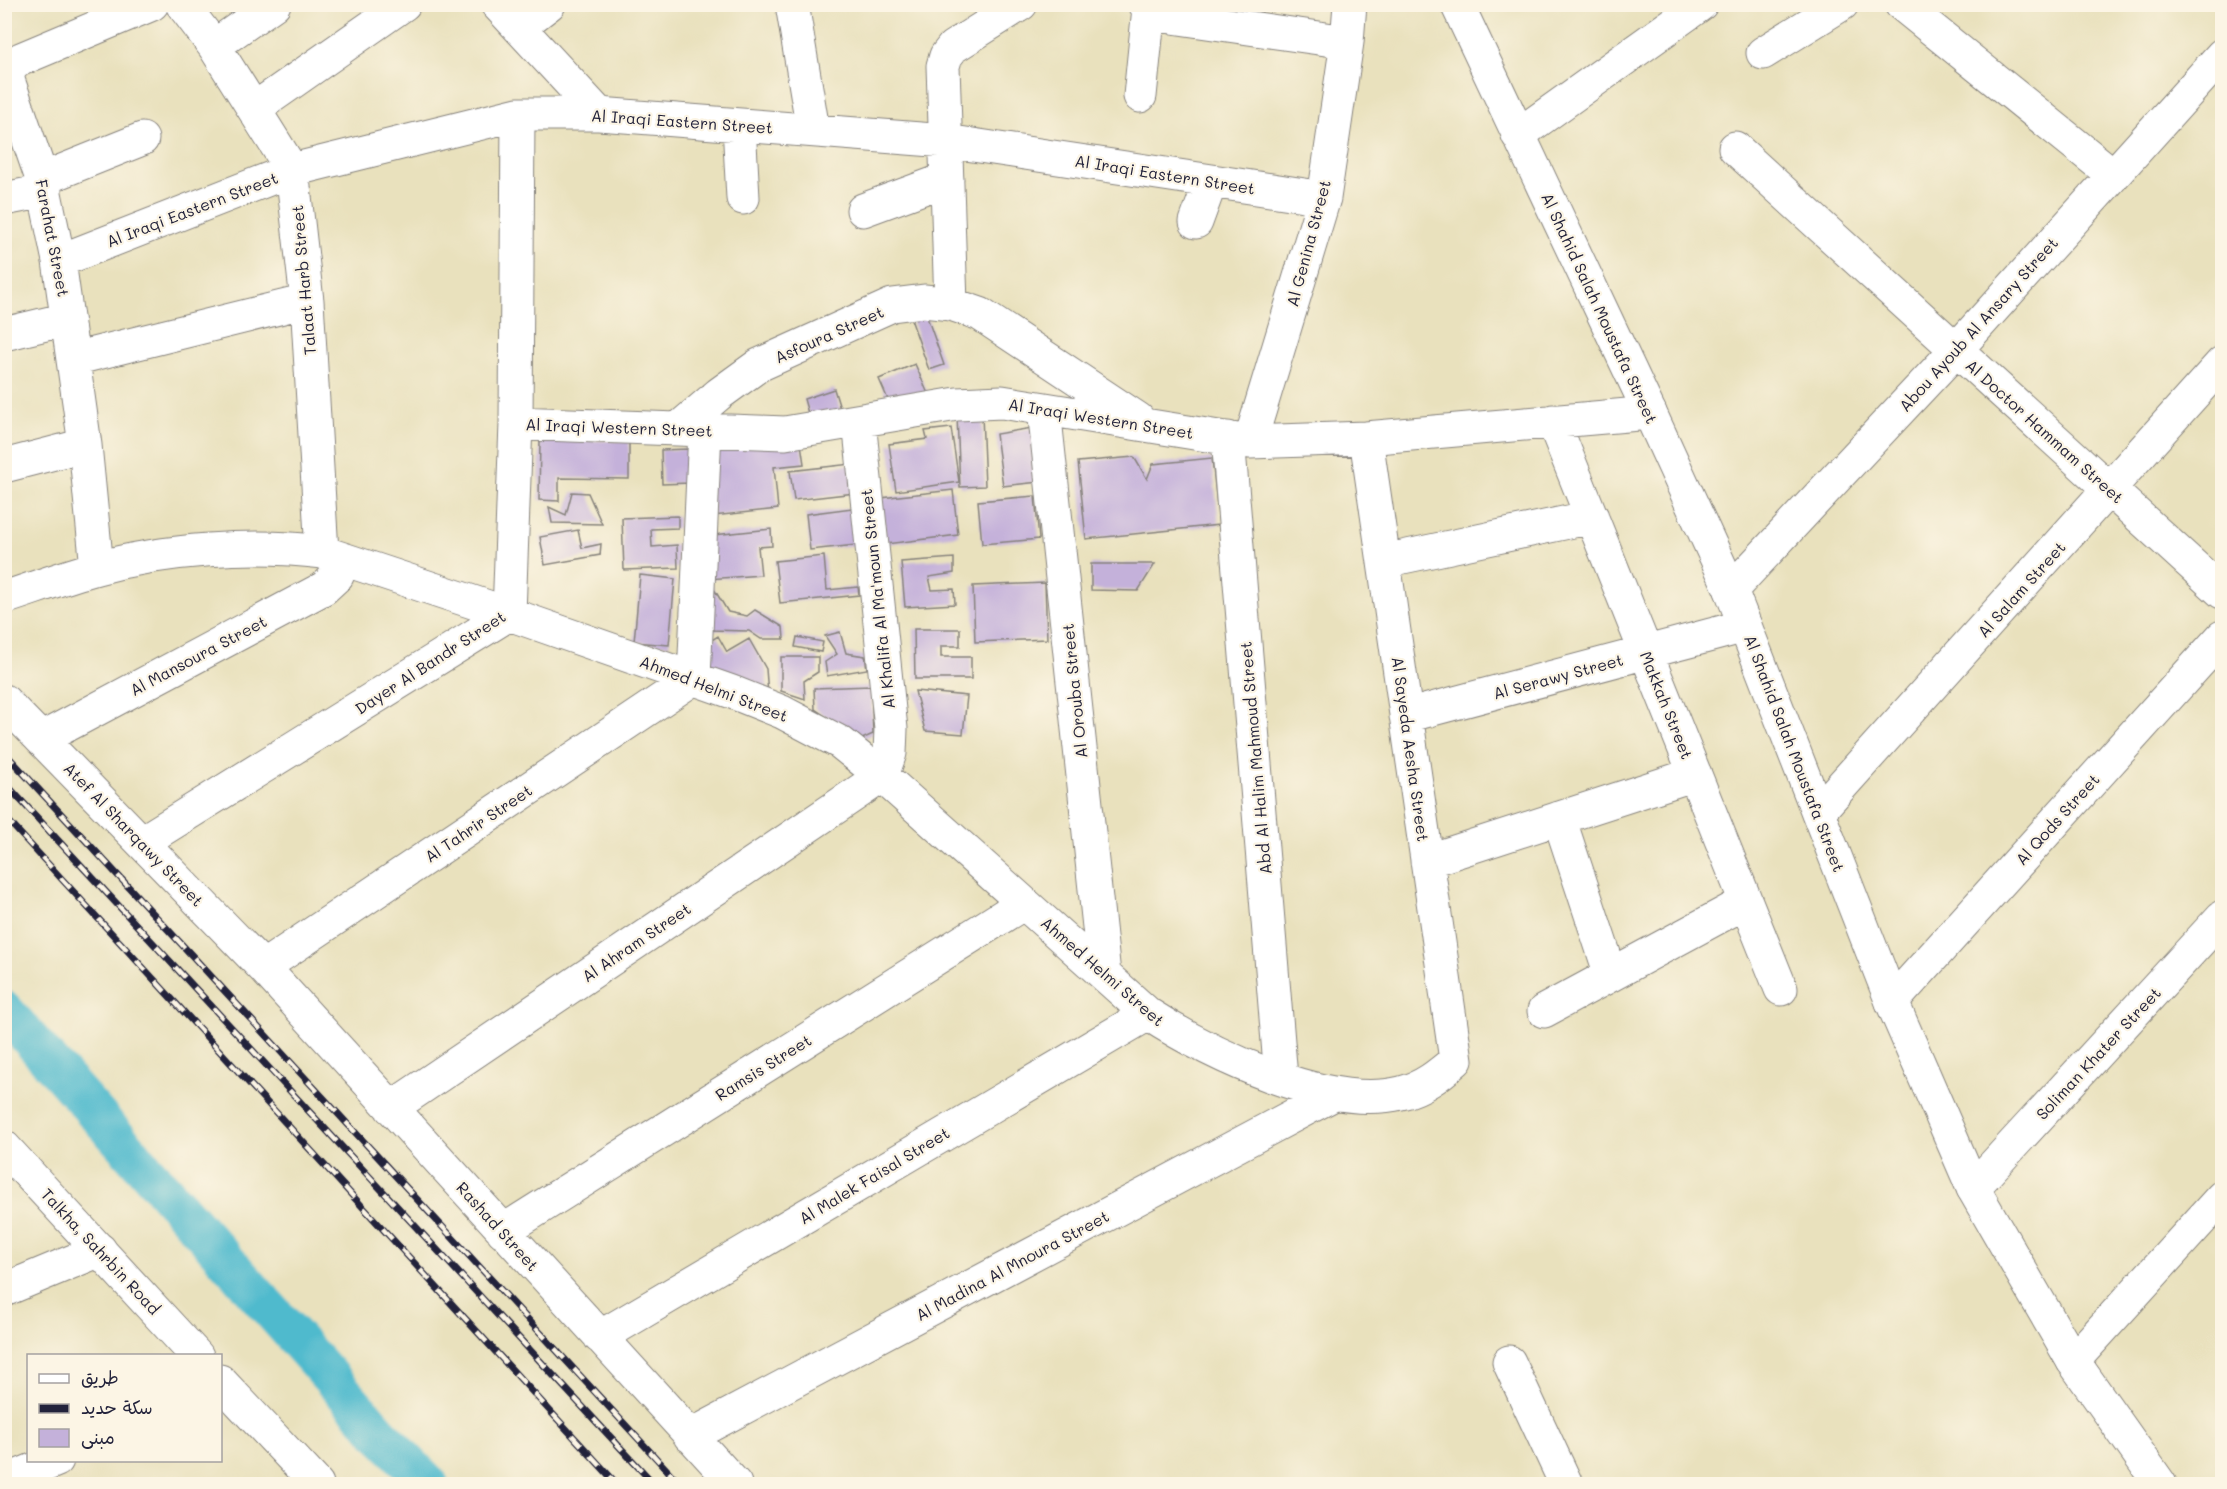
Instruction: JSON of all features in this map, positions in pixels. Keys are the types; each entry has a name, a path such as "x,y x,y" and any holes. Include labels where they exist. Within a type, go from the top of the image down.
{"street":[{"name":"Farahat Street","path":"97,568 85,445 59,261 44,185 10,102 8,80 14,63 152,4"},
{"name":"Talaat Harb Street","path":"183,4 214,46 292,170 333,556"},
{"path":"214,46 274,4"},
{"path":"254,109 404,4"},
{"path":"549,4 508,16 598,114"},
{"path":"792,4 813,130"},
{"path":"951,304 943,66 946,56 953,47 1021,4"},
{"name":"Al Genina Street","path":"1239,440 1324,198 1347,42 1350,4"},
{"path":"1518,135 1701,4"},
{"path":"1763,53 1842,4"},
{"path":"1901,4 2113,176"},
{"name":"Al Shahid Salah Moustafa Street","path":"1458,5 1650,412 1731,590 1892,1002 1973,1188 2073,1361 2160,1485"},
{"path":"1147,6 1160,15 1172,17 1231,15 1347,42"},
{"path":"1140,96 1147,6"},
{"name":"Abou Ayoub Al Ansary Street","path":"1731,590 1956,350 2223,55"},
{"name":"Al Iraqi Eastern Street","path":"59,261 292,170 518,114 598,114 946,141 1324,198"},
{"name":"Dayer Al Bandr Street","path":"142,842 509,614 516,423 518,114"},
{"path":"739,125 743,198"},
{"path":"4,199 44,185 142,139"},
{"name":"Al Doctor Hammam Street","path":"1736,148 2223,592"},
{"path":"863,210 947,179"},
{"path":"1196,222 1211,181"},
{"name":"Asfoura Street","path":"691,430 719,394 759,365 892,305 924,300 951,304 980,314 1148,426"},
{"path":"73,359 307,301"},
{"path":"4,334 67,320"},
{"name":"Al Salam Street","path":"1818,812 2223,363"},
{"name":"Al Iraqi Western Street","path":"516,423 785,434 957,404 1002,402 1239,440 1365,438 1650,412"},
{"name":"Al Orouba Street","path":"1044,409 1104,974"},
{"name":"Al Khalifa Al Ma'moun Street","path":"859,421 891,729 890,753 882,776"},
{"name":"Makkah Street","path":"1553,421 1782,989"},
{"path":"691,430 694,678"},
{"name":"Al Sayeda Aesha Street","path":"1365,438 1456,1060"},
{"name":"Abd Al Halim Mahmoud Street","path":"1239,440 1281,1078"},
{"path":"4,466 85,445"},
{"path":"1383,561 1592,517"},
{"name":"Ahmed Helmi Street","path":"4,598 97,568 166,554 223,550 304,550 333,556 694,678 752,700 841,743 882,776 1148,1014 1206,1047 1305,1088 1367,1097 1401,1094 1437,1077 1456,1060"},
{"name":"Al Mansoura Street","path":"41,739 324,588 337,576 333,556"},
{"name":"Al Serawy Street","path":"1406,716 1745,626"},
{"name":"Al Qods Street","path":"1892,1002 2223,637"},
{"name":"Al Tahrir Street","path":"262,967 694,678"},
{"name":"Atef Al Sharqawy Street","path":"4,701 262,967"},
{"path":"1427,861 1695,774"},
{"name":"Al Ahram Street","path":"390,1108 882,776"},
{"path":"1559,818 1611,975"},
{"path":"1544,1011 1746,902"},
{"name":"Ramsis Street","path":"502,1231 1024,903"},
{"name":"Soliman Khater Street","path":"1973,1188 2223,917"},
{"name":"Rashad Street","path":"262,967 735,1485"},
{"name":"Al Malek Faisal Street","path":"600,1337 1148,1014"},
{"name":"Al Madina Al Mnoura Street","path":"690,1436 1334,1094"},
{"name":"Talkha, Sahrbin Road","path":"4,1147 195,1354"},
{"path":"2073,1361 2223,1197"},
{"path":"4,1290 100,1250"},
{"path":"1509,1362 1566,1485"},
{"path":"223,1388 317,1485"},
{"path":"4,1482 54,1462"}],"building":[{"path":"926,314 944,365 929,370 911,319"},
{"path":"915,364 929,396 893,411 879,379"},
{"path":"834,389 842,415 811,424 804,399"},
{"path":"982,415 985,486 960,487 957,416"},
{"path":"951,428 959,482 896,491 889,444 927,439 925,431"},
{"path":"1032,428 1039,482 1003,486 996,434"},
{"path":"540,440 629,441 629,479 559,478 559,501 539,500"},
{"path":"704,440 801,444 804,464 774,467 778,509 713,516"},
{"path":"688,449 690,483 662,484 661,450"},
{"path":"1134,457 1147,479 1153,464 1212,458 1219,525 1086,539 1078,462"},
{"path":"851,464 855,493 794,500 790,471"},
{"path":"953,490 958,535 886,544 881,498"},
{"path":"572,492 588,493 602,524 552,523 549,507 566,515"},
{"path":"1035,496 1039,539 982,544 978,501"},
{"path":"852,508 856,545 810,550 806,514"},
{"path":"678,516 678,528 651,529 652,547 677,545 678,568 624,570 622,518"},
{"path":"771,529 772,546 758,547 761,575 708,579 704,536"},
{"path":"578,530 582,548 601,544 600,555 545,565 540,537"},
{"path":"824,556 827,590 858,587 859,595 780,603 775,561"},
{"path":"954,558 954,573 929,577 932,590 954,589 955,604 905,607 901,562"},
{"path":"1091,564 1155,564 1138,591 1091,590"},
{"path":"640,575 675,579 669,645 634,642"},
{"path":"1045,583 1047,639 975,642 973,586"},
{"path":"711,584 728,612 747,616 755,610 783,627 784,639 761,639 749,631 710,630"},
{"path":"914,629 960,629 960,646 941,646 941,657 971,657 971,679 915,679"},
{"path":"840,632 846,653 865,656 867,669 827,676 825,662 837,654 825,636"},
{"path":"718,636 727,652 749,639 766,669 768,694 704,672 704,645"},
{"path":"797,637 823,642 821,652 795,647"},
{"path":"781,657 818,657 818,672 804,681 805,699 781,691"},
{"path":"871,686 873,734 860,740 815,709 814,688"},
{"path":"915,691 967,696 963,734 925,731"}],"waterway":[{"path":"4,1010 386,1440 429,1484"}],"railway":[{"path":"4,752 680,1484"},
{"path":"4,782 654,1484"},
{"path":"4,816 617,1484"}]}
